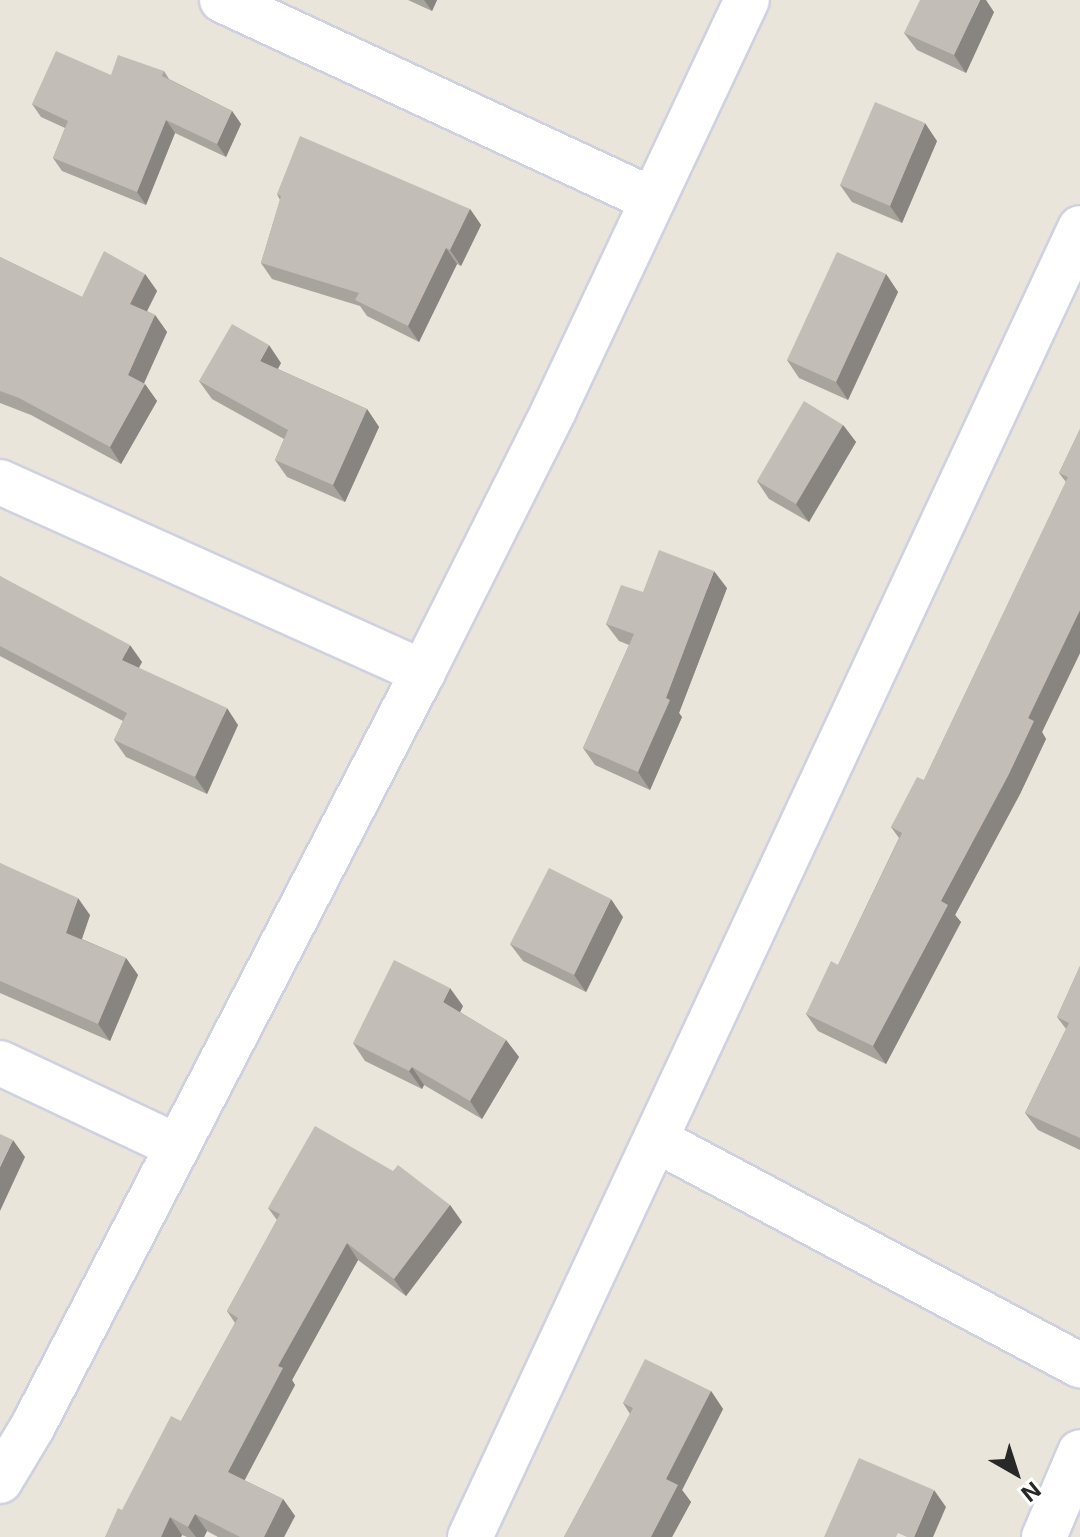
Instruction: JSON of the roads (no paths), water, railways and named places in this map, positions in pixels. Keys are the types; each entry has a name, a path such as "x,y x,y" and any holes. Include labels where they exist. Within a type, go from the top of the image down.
{"street":[{"path":"222,0 651,199"},
{"path":"0,1481 33,1426 423,672 554,410 747,0"},
{"path":"470,1537 658,1141 1080,228"},
{"path":"0,482 423,672"},
{"path":"0,1063 176,1146"},
{"path":"658,1141 1080,1365"},
{"path":"1044,1537 1080,1452"}]}
